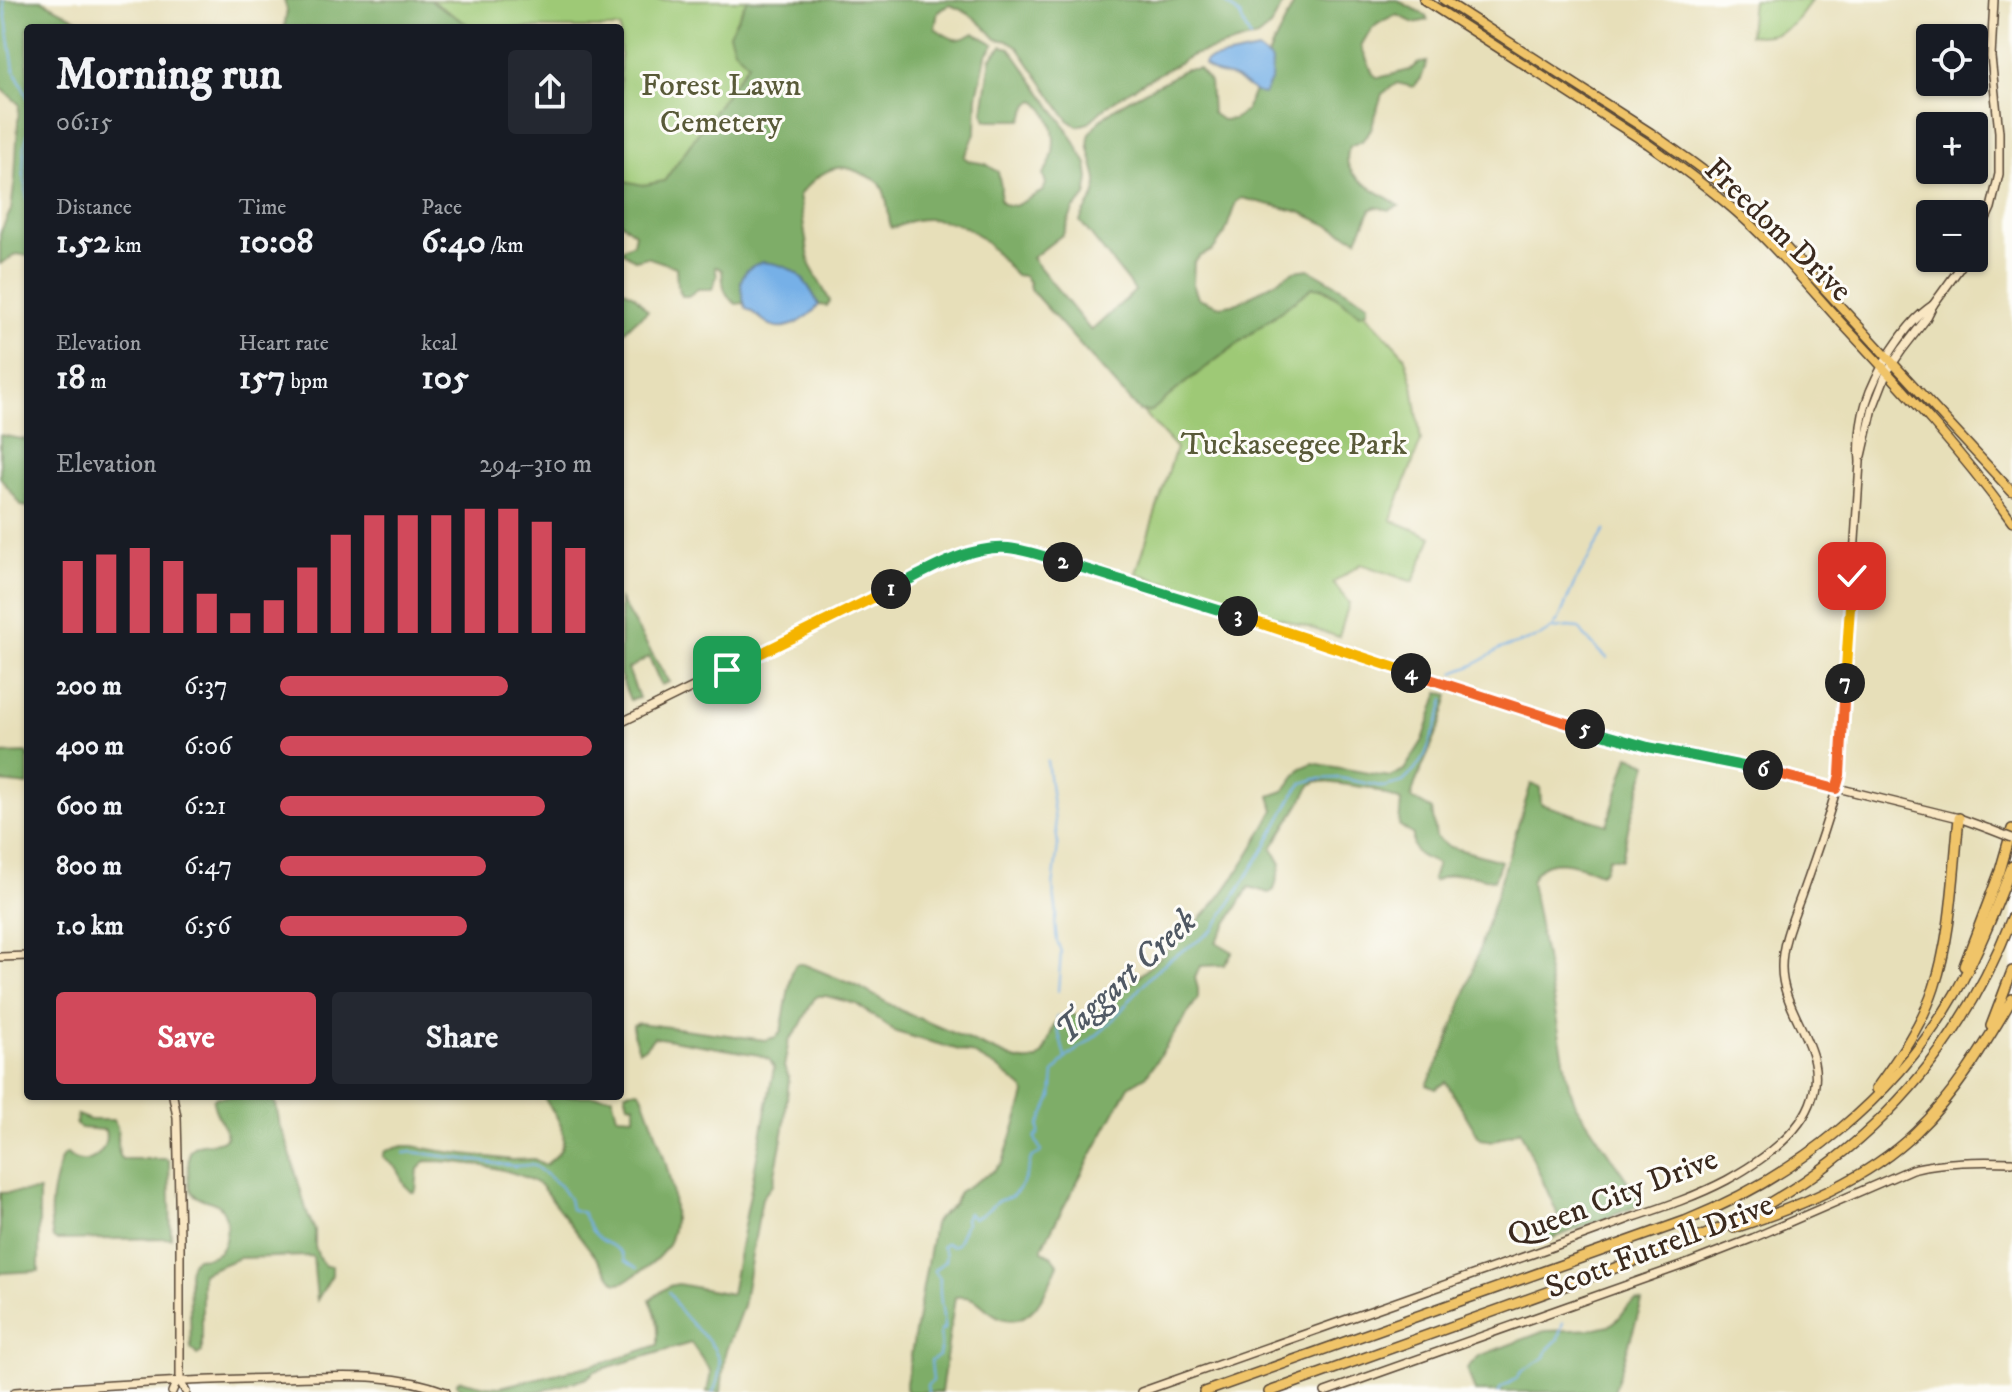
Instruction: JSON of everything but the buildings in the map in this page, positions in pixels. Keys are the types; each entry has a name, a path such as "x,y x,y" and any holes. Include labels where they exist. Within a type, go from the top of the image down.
{"highway":[{"path":"1854,1118 1902,1051 1931,996 1944,952 1959,818"},
{"path":"1944,1012 1980,925 2012,829"},
{"path":"1204,1392 1705,1213 1772,1179 1854,1118 1900,1071 1944,1012 1981,944 2012,866"},
{"path":"1693,1240 1737,1221 1797,1186 1841,1155 1889,1111 1958,1027 1988,973 2012,918"},
{"path":"1984,1044 2012,971"},
{"path":"1269,1392 1693,1240 1763,1219 1851,1179 1916,1133 1936,1111 1960,1082 2012,999"}],"main road":[{"name":"Freedom Drive","path":"1424,0 1648,144 1727,204 1884,369 1953,446 2012,522"},
{"path":"1433,0 1489,35 1503,38"},
{"name":"Freedom Drive","path":"1444,0 1651,133 1723,185 1770,230 2012,492"},
{"path":"1502,50 1514,50 1584,94 1590,94"}],"street":[{"path":"1988,215 1999,174 1999,132 1991,49 1994,0"},
{"name":"Queen City Drive","path":"1141,1392 1677,1202 1715,1186 1748,1167 1789,1135 1802,1120 1812,1100 1816,1072 1811,1047 1786,990 1782,969 1783,950 1840,775 1860,462 1884,369 1926,319 1957,272"},
{"path":"624,721 955,558 988,549 1008,548 1241,617 1626,742 1744,765 1959,818 2012,838"},
{"path":"0,957 24,956"},
{"path":"174,1100 177,1117 180,1238 180,1381 186,1392"},
{"name":"Scott Futrell Drive","path":"1325,1392 1689,1263 1912,1169 1958,1161 2012,1162"},
{"path":"15,1392 180,1381 380,1377 446,1392"},
{"path":"172,1392 180,1381"}],"green space":[{"path":"0,0 41,0 86,24 24,24 24,255 17,254 0,264 0,233 11,210 15,178 19,104 0,87"},
{"path":"284,0 430,0 467,24 285,24 287,10"},
{"name":"Forest Lawn Cemetery","path":"401,0 833,0 908,51 624,216 624,24 437,24"},
{"path":"747,0 1285,0 1270,27 1257,37 1193,55 1140,84 1108,105 1088,123 1078,126 1069,121 1017,46 996,39 975,18 963,11 949,5 938,11 935,28 945,35 958,39 974,33 994,44 986,56 977,96 976,130 964,157 986,164 998,172 1003,204 1015,206 1043,191 1046,184 1043,174 1052,156 1054,136 1048,116 1035,100 1029,104 1022,120 986,120 983,112 991,58 1002,46 1010,48 1068,130 1087,164 1089,179 1086,196 1073,210 1063,234 1032,258 1091,331 1135,291 1080,221 1097,187 1089,145 1090,134 1104,118 1123,103 1181,71 1199,69 1210,82 1212,113 1222,120 1234,119 1246,110 1272,47 1296,0 1397,0 1425,15 1428,20 1414,23 1397,15 1384,20 1375,26 1361,46 1373,74 1378,78 1427,62 1421,79 1413,87 1397,83 1382,94 1371,129 1362,141 1350,146 1347,157 1354,175 1399,206 1389,210 1371,209 1357,239 1300,212 1242,198 1236,202 1225,233 1213,250 1194,263 1193,284 1198,298 1220,306 1238,303 1294,271 1309,269 1368,303 1368,311 1360,314 1324,288 1313,287 1150,412 1139,411 1030,289 1024,276 1016,275 981,238 963,226 939,220 915,220 891,228 884,190 874,179 852,169 840,167 820,175 799,195 810,265 830,301 827,306 819,305 813,294 741,281 744,303 736,304 726,293 722,270 717,267 712,289 698,289 688,296 682,296 677,284 676,267 647,257 636,260 624,253 624,248 633,243 635,233 624,225 624,181 643,185 664,181 748,63 734,49 729,34"},
{"path":"1752,0 1811,0 1800,17 1786,29 1760,36 1749,35"},
{"name":"Tuckaseegee Park","path":"1297,274 1367,315 1404,355 1413,384 1421,441 1391,520 1432,537 1413,582 1361,564 1333,583 1349,603 1339,637 1136,573 1176,448 1143,412 1240,333"},
{"path":"624,289 635,296 648,311 624,332"},
{"path":"0,435 24,439 24,506 0,477"},
{"path":"624,607 669,682 661,685 649,657 628,669 639,698 630,700 624,685"},
{"path":"1439,692 1449,695 1411,798 1432,810 1436,837 1447,846 1501,861 1494,880 1457,874 1435,881 1432,879 1437,864 1415,851 1413,835 1399,825 1401,801 1370,788 1318,781 1312,784 1272,848 1281,864 1274,890 1269,893 1249,887 1216,942 1233,952 1224,965 1200,966 1195,978 1198,998 1147,1075 1129,1086 1042,1247 1042,1251 1052,1256 1058,1264 1038,1304 1021,1318 1011,1320 999,1317 975,1300 955,1297 941,1392 907,1392 905,1389 934,1224 954,1204 959,1192 1003,1162 1022,1105 1024,1089 973,1054 896,1032 856,1004 826,996 814,999 789,1040 784,1067 789,1078 784,1128 773,1184 762,1198 743,1306 725,1353 721,1392 707,1392 711,1372 691,1343 536,1392 469,1392 457,1385 460,1380 500,1387 613,1360 658,1345 657,1322 650,1300 669,1286 678,1284 731,1294 774,1068 770,1060 759,1055 654,1037 645,1048 639,1050 633,1025 639,1023 765,1040 776,1037 781,1032 792,971 796,964 803,964 1011,1058 1035,1060 1046,1048 1056,1022 1067,1014 1087,1015 1109,1003 1211,908 1227,888 1274,810 1270,796 1284,791 1301,768 1313,763 1390,777 1404,770 1423,740"},
{"path":"24,753 24,785 0,782 0,754"},
{"path":"1629,756 1648,763 1622,859 1609,857 1600,873 1581,866 1551,863 1536,872 1531,882 1569,1086 1576,1105 1641,1201 1635,1207 1543,1242 1539,1240 1540,1234 1562,1224 1520,1130 1494,1141 1480,1139 1446,1082 1436,1089 1427,1085 1446,1047 1466,992 1531,784 1540,787 1541,804 1607,825"},
{"path":"638,1090 642,1094 668,1170 674,1212 673,1230 667,1246 648,1266 624,1282 615,1282 541,1186 530,1179 486,1166 426,1161 418,1169 416,1190 412,1192 403,1183 397,1168 383,1157 385,1151 413,1146 512,1160 534,1159 545,1165 561,1149 563,1140 560,1123 546,1100 613,1100 617,1116 634,1117 634,1104 628,1103 625,1092"},
{"path":"213,1100 273,1100 315,1230 315,1247 325,1266 332,1266 332,1275 317,1300 313,1257 310,1256 239,1258 202,1273 202,1352 197,1355 191,1348 189,1272 196,1258 210,1257 219,1251 225,1240 226,1227 219,1205 197,1197 189,1186 189,1152 197,1145 218,1142 227,1137"},
{"path":"77,1115 90,1120 113,1120 117,1126 119,1156 122,1159 169,1161 171,1238 53,1238 52,1198 61,1159 67,1154 81,1161 95,1157 106,1138 105,1130 76,1125"},
{"path":"39,1191 39,1271 0,1273 0,1193"},
{"path":"1636,1301 1642,1302 1614,1392 1475,1392 1467,1368 1479,1356 1545,1331 1609,1326"}],"water":[{"path":"1258,50 1272,61 1271,81 1264,94 1204,65 1209,60"},
{"path":"763,262 783,266 798,274 819,305 802,320 781,327 767,323 746,308 742,279 748,269"}],"waterway":[{"path":"3,0 14,69 24,90"},
{"path":"1223,0 1240,16 1250,38"},
{"path":"24,150 24,168"},
{"name":"Taggart Creek","path":"1454,673 1500,649 1541,636 1552,629 1605,530"},
{"path":"1553,629 1579,628 1607,658"},
{"name":"Taggart Creek","path":"928,1392 927,1385 933,1381 931,1361 939,1356 940,1331 944,1329 940,1279 934,1270 945,1261 942,1246 946,1243 952,1246 957,1244 968,1213 973,1218 980,1215 997,1201 1011,1197 1020,1188 1031,1158 1041,1151 1035,1138 1052,1097 1054,1073 1068,1057 1105,1028 1158,969 1214,929 1303,783 1340,778 1384,787 1403,782 1425,755 1444,699"},
{"path":"1047,761 1058,845 1053,887 1057,941 1061,952 1058,991"},
{"path":"1057,1016 1065,1057"},
{"path":"404,1153 535,1166 560,1186 569,1199 571,1209 583,1213 594,1233 637,1268"},
{"path":"669,1292 679,1309 717,1354 720,1365 713,1392"},
{"path":"1499,1392 1521,1372 1545,1357 1558,1339 1563,1322"}],"route":[{"path":"727,670 955,558 988,549 1008,548 1149,588 1626,742 1744,765 1836,789 1840,775 1852,576"}]}
